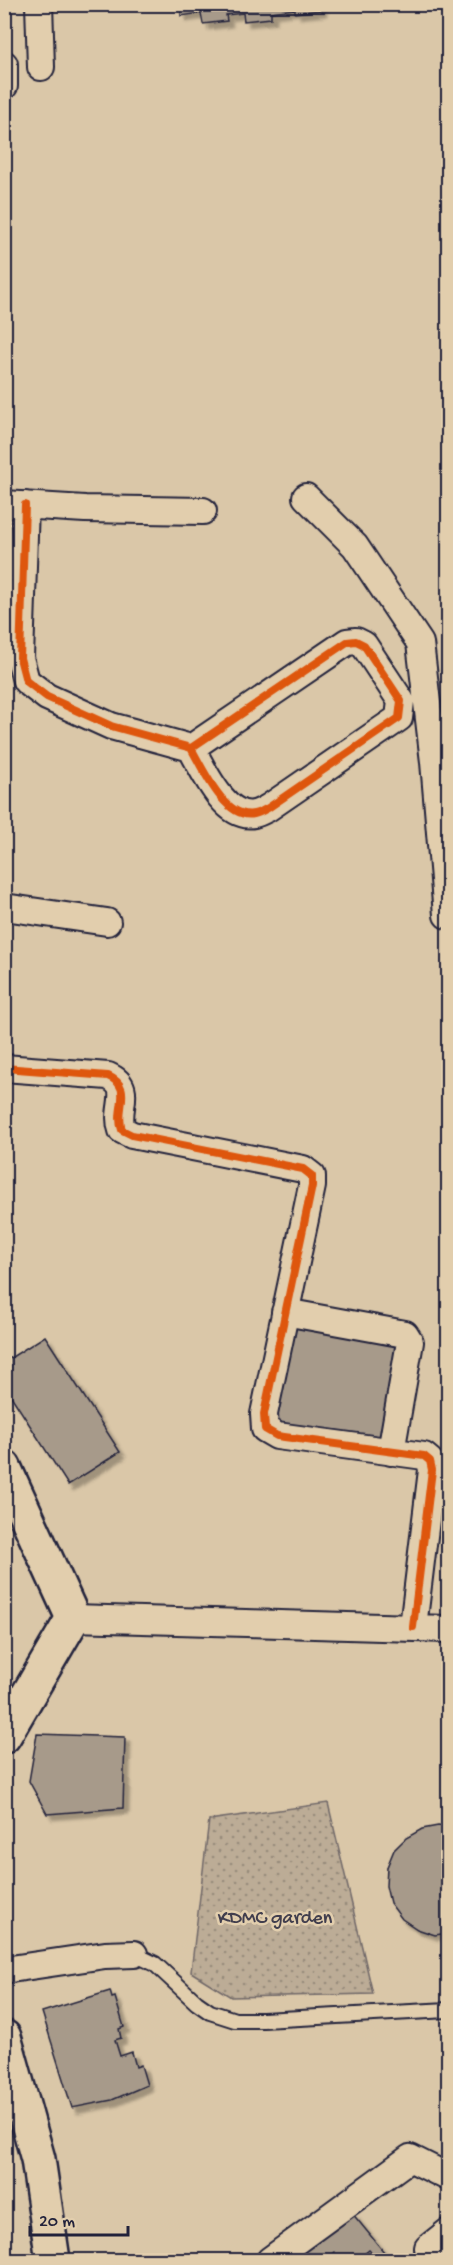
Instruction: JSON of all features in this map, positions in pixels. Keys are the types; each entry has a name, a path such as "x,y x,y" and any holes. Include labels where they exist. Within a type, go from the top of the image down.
{"street":[{"path":"39,4 41,67"},
{"path":"4,64 4,86"},
{"path":"306,496 356,546 420,643 448,914"},
{"path":"191,748 347,642 356,641 364,645 401,701 399,718 268,808 253,815 237,812 227,805 191,748 111,726 47,697 26,681 20,658 15,505 203,511"},
{"path":"4,907 107,922"},
{"path":"4,1068 108,1076 117,1080 123,1089 119,1121 122,1130 132,1135 303,1169 312,1176 312,1186 264,1414 265,1429 277,1436 424,1456 430,1461 432,1470 413,1627"},
{"path":"285,1312 405,1334 409,1337 391,1452"},
{"path":"4,1467 73,1618"},
{"path":"73,1618 448,1629"},
{"path":"4,1736 73,1618"},
{"path":"4,1970 105,1955 134,1954"},
{"path":"4,2037 38,2159 53,2260"},
{"path":"270,2260 410,2158 448,2177"},
{"path":"428,2248 448,2232"}],"lane":[{"path":"134,1954 155,1964 210,2012 235,2020 448,2010"}],"green space":[{"name":"KDMC garden","path":"328,1803 373,1994 231,1997 191,1972 209,1820"}],"building":[{"path":"180,4 321,4 321,10 295,13 295,9 271,12 271,18 244,21 243,13 226,15 227,21 203,24 201,13 181,16"},
{"path":"293,1322 403,1343 384,1447 273,1426"},
{"path":"45,1336 120,1452 68,1485 4,1385 4,1362"},
{"path":"37,1734 125,1737 123,1808 47,1814 29,1781"},
{"path":"448,1827 448,1933 435,1935 417,1929 402,1919 390,1903 386,1886 387,1867 394,1850 406,1838 422,1829"},
{"path":"110,1991 112,1998 115,1997 124,2027 119,2029 121,2038 115,2040 120,2056 132,2052 136,2067 141,2065 147,2085 112,2100 72,2108 42,2012"},
{"path":"352,2213 389,2258 379,2260 369,2250 357,2260 341,2260 334,2252 325,2260 292,2260 285,2252"},
{"path":"166,2254 167,2260 112,2260"}],"cycle path":[{"path":"25,505 20,658 26,681 47,697 111,726 191,748 216,791 224,801 243,814 254,814 268,808 399,718 401,701 364,645 356,641 347,642 191,748"},
{"path":"4,1068 108,1076 116,1081 122,1093 120,1114 122,1130 132,1135 303,1169 312,1176 312,1186 264,1414 265,1429 277,1436 424,1456 430,1461 432,1470 413,1627"}]}
